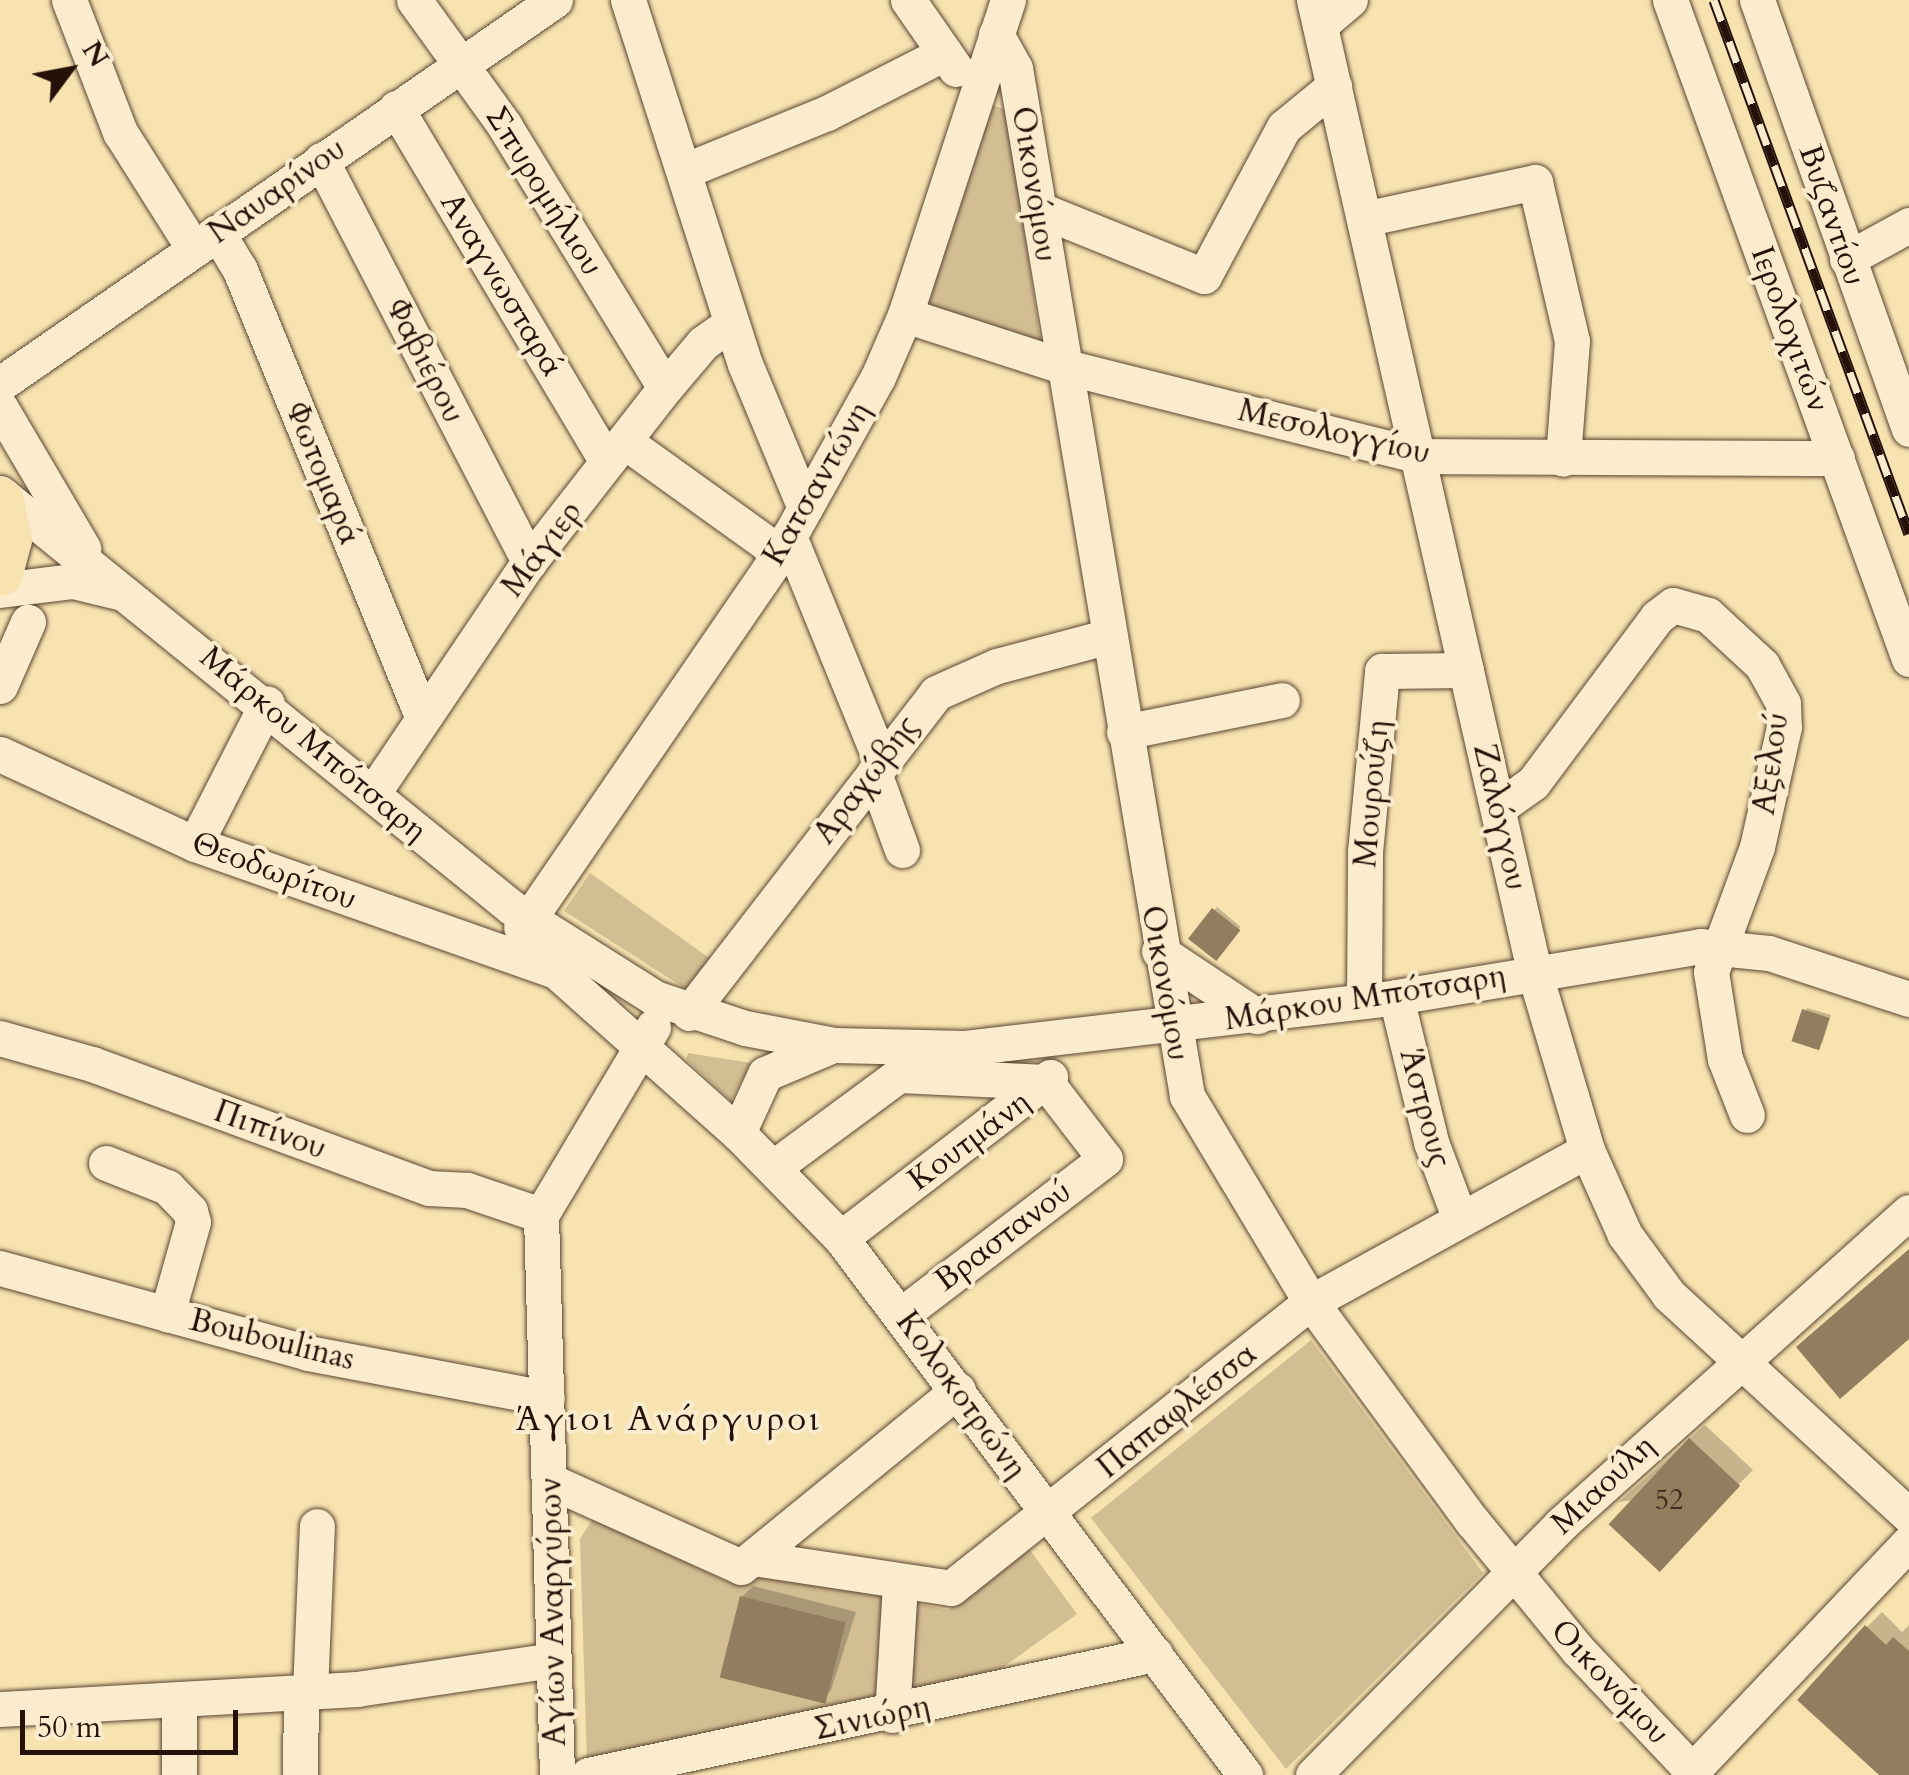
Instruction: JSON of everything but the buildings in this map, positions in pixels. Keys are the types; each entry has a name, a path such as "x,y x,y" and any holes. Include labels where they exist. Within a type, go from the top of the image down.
{"main road":[{"path":"0,496 9,538 0,572"}],"street":[{"name":"Φωτομαρά","path":"69,0 120,132 206,240 240,270 423,718"},
{"name":"Σπυρομήλιου","path":"414,0 460,64 665,388"},
{"name":"Ναυαρίνου","path":"0,384 555,0"},
{"path":"628,0 732,323 791,533 878,767 902,850"},
{"path":"908,0 974,96"},
{"name":"Κατσαντώνη","path":"528,920 791,533 905,315 1008,0"},
{"path":"1317,12 1350,0"},
{"name":"Ιερολοχιτών","path":"1670,0 1909,658"},
{"name":"Βυζαντίου","path":"1757,0 1907,415"},
{"name":"Ζαλόγγου","path":"1317,12 1534,971 1587,1150 1645,1266 1736,1361 1909,1516"},
{"name":"Οικονόμου","path":"996,34 1015,68 1172,1026 1195,1112 1311,1302 1512,1573 1694,1773"},
{"path":"684,171 827,113 945,53"},
{"path":"1038,209 1204,276 1284,127 1334,86"},
{"name":"Αναγνωσταρά","path":"396,108 616,451 791,533"},
{"name":"Φαβιέρου","path":"321,160 529,562"},
{"path":"1364,219 1536,182 1572,342 1564,459"},
{"path":"1848,259 1909,225"},
{"name":"Μεσολογγίου","path":"905,315 1062,366 1418,456 1837,458"},
{"name":"Μάγιερ","path":"373,794 529,562 703,343 732,323"},
{"path":"0,407 90,562"},
{"name":"Μάρκου Μπότσαρη","path":"0,496 134,596 528,920 679,1009 834,1045 965,1048 1256,1016 1716,946 1768,953 1909,999"},
{"path":"0,590 72,581 134,596"},
{"name":"Αξελού","path":"1498,808 1533,783 1663,610 1684,605 1708,615 1762,665 1784,711 1757,846 1716,946 1716,1020 1747,1115"},
{"path":"0,686 28,622"},
{"name":"Αραχώβης","path":"679,1009 936,693 997,666 1106,636"},
{"name":"Μουρούζη","path":"1380,999 1365,852 1382,671 1466,670"},
{"path":"1124,732 1282,700"},
{"path":"195,844 266,703"},
{"name":"Θεοδωρίτου","path":"0,754 195,844 556,971"},
{"name":"Μάρκου Μπότσαρη","path":"492,892 556,971 641,1046"},
{"path":"1160,950 1256,1016"},
{"name":"Άστρους","path":"1380,999 1459,1217"},
{"path":"541,1214 641,1046 679,1009"},
{"name":"Κουτμάνη","path":"841,1238 1046,1082 1088,1034"},
{"name":"Πιπίνου","path":"0,1038 92,1064 429,1188 467,1190 541,1214"},
{"path":"738,1133 766,1074 834,1045"},
{"name":"Κολοκοτρώνη","path":"641,1046 774,1167 841,1238 902,1314 1245,1775"},
{"path":"774,1167 899,1074 1046,1082"},
{"name":"Βραστανού","path":"902,1314 1105,1159 1046,1082"},
{"name":"Παπαφλέσσα","path":"550,1482 747,1562 951,1588 1311,1302 1459,1217 1587,1150"},
{"path":"106,1163 167,1187 190,1211 193,1222 167,1314"},
{"name":"Μιαούλη","path":"1313,1775 1512,1573 1736,1361 1909,1212"},
{"name":"Αγίων Αναργύρων","path":"541,1214 557,1775"},
{"name":"Bouboulinas","path":"0,1268 308,1353 547,1398"},
{"path":"747,1562 958,1390"},
{"path":"300,1775 318,1526"},
{"path":"1694,1773 1909,1542"},
{"path":"892,1714 900,1584"},
{"name":"Σινιώρη","path":"588,1775 892,1714 1155,1654"},
{"path":"0,1709 306,1692 553,1660"},
{"path":"179,1698 179,1775"}],"shaded area":[{"path":"991,105 1007,110 1041,345 925,308"},
{"path":"590,873 715,962 692,993 564,911"},
{"path":"688,1053 751,1063 731,1101 686,1059"},
{"path":"1311,1340 1483,1573 1286,1769 1091,1518"},
{"path":"593,1518 732,1584 766,1570 948,1610 1029,1549 1077,1614 984,1681 587,1763 580,1539"}],"railway":[{"path":"1714,0 1909,534"}],"district":[{"name":"Άγιοι Ανάργυροι","path":"669,1419"}]}
